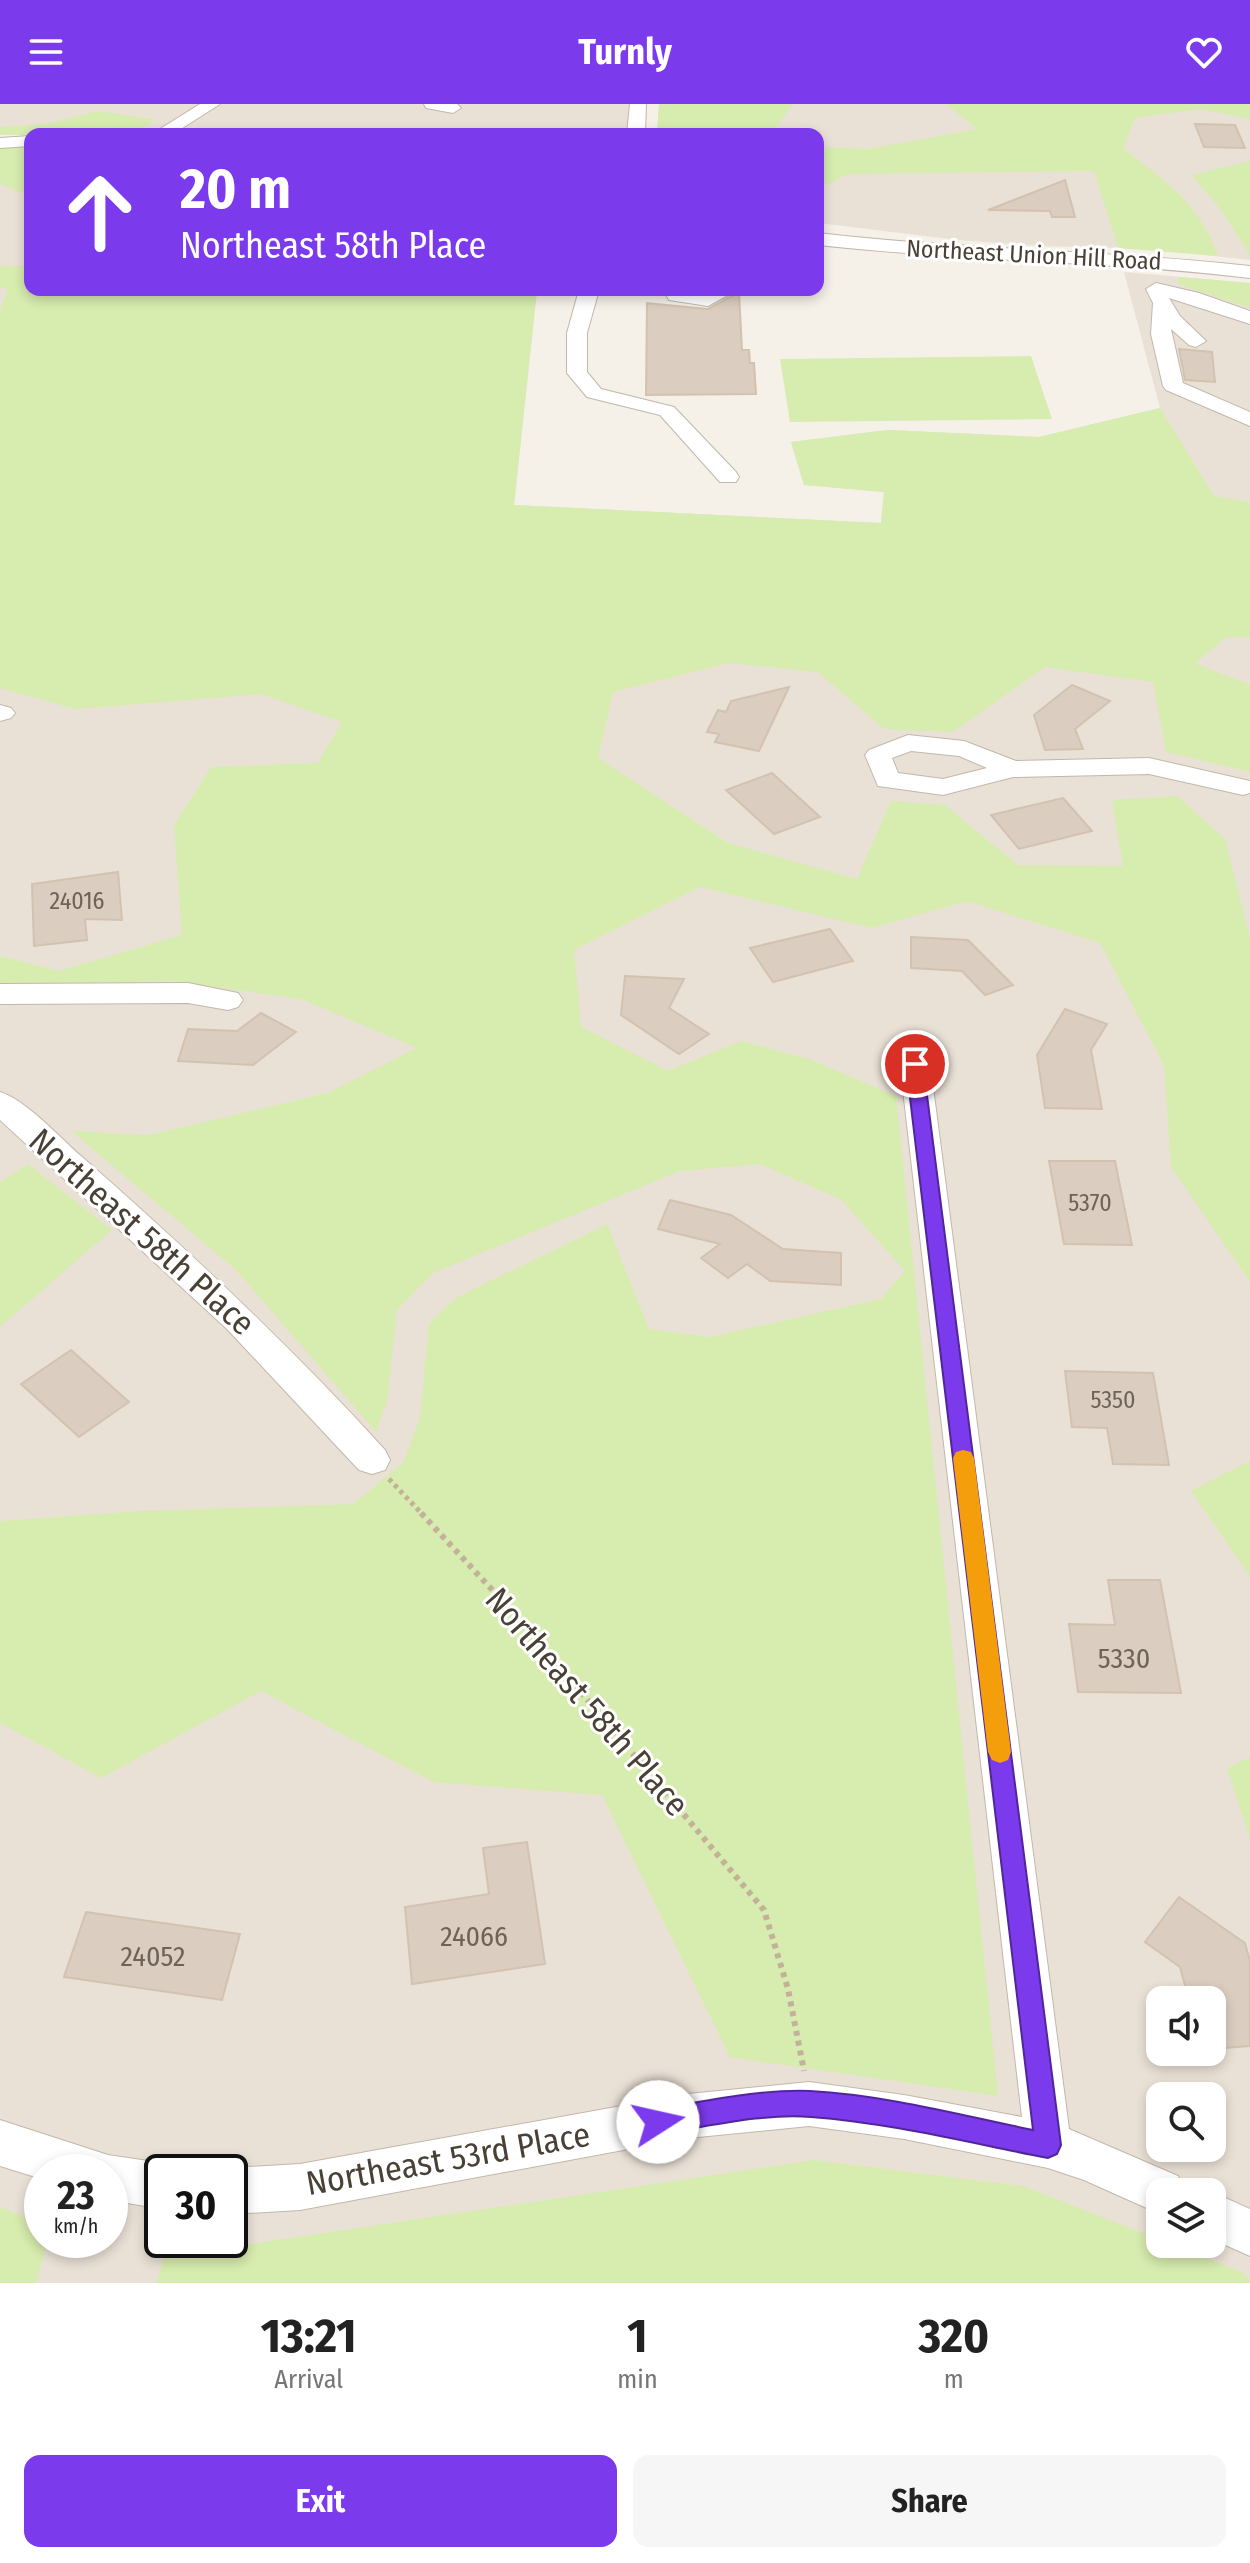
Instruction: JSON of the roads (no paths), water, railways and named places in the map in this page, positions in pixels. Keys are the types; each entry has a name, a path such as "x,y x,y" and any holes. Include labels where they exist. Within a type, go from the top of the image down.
{"street":[{"path":"171,128 212,104"},
{"path":"432,104 453,108"},
{"path":"636,128 638,104"},
{"path":"0,143 24,141"},
{"name":"Northeast Union Hill Road","path":"824,240 990,255 1165,262 1250,272"},
{"path":"1165,262 1159,297 1161,334 1173,386 1250,420"},
{"path":"587,296 577,333 577,373 594,393 667,411 728,477"},
{"path":"676,296 708,300 716,296"},
{"path":"1159,297 1192,297 1250,318"},
{"path":"1159,297 1196,341"},
{"path":"1013,769 1149,766 1248,789"},
{"path":"0,994 188,993 228,1000"},
{"path":"915,1064 1048,2145 1090,2159 1146,2185"},
{"name":"Northeast 58th Place","path":"0,1103 179,1259 318,1397 372,1460"},
{"name":"Northeast 53rd Place","path":"248,2190 300,2187 688,2116 809,2104 904,2117 1048,2145"},
{"path":"0,2143 36,2154"},
{"path":"1226,2222 1250,2233"}]}
